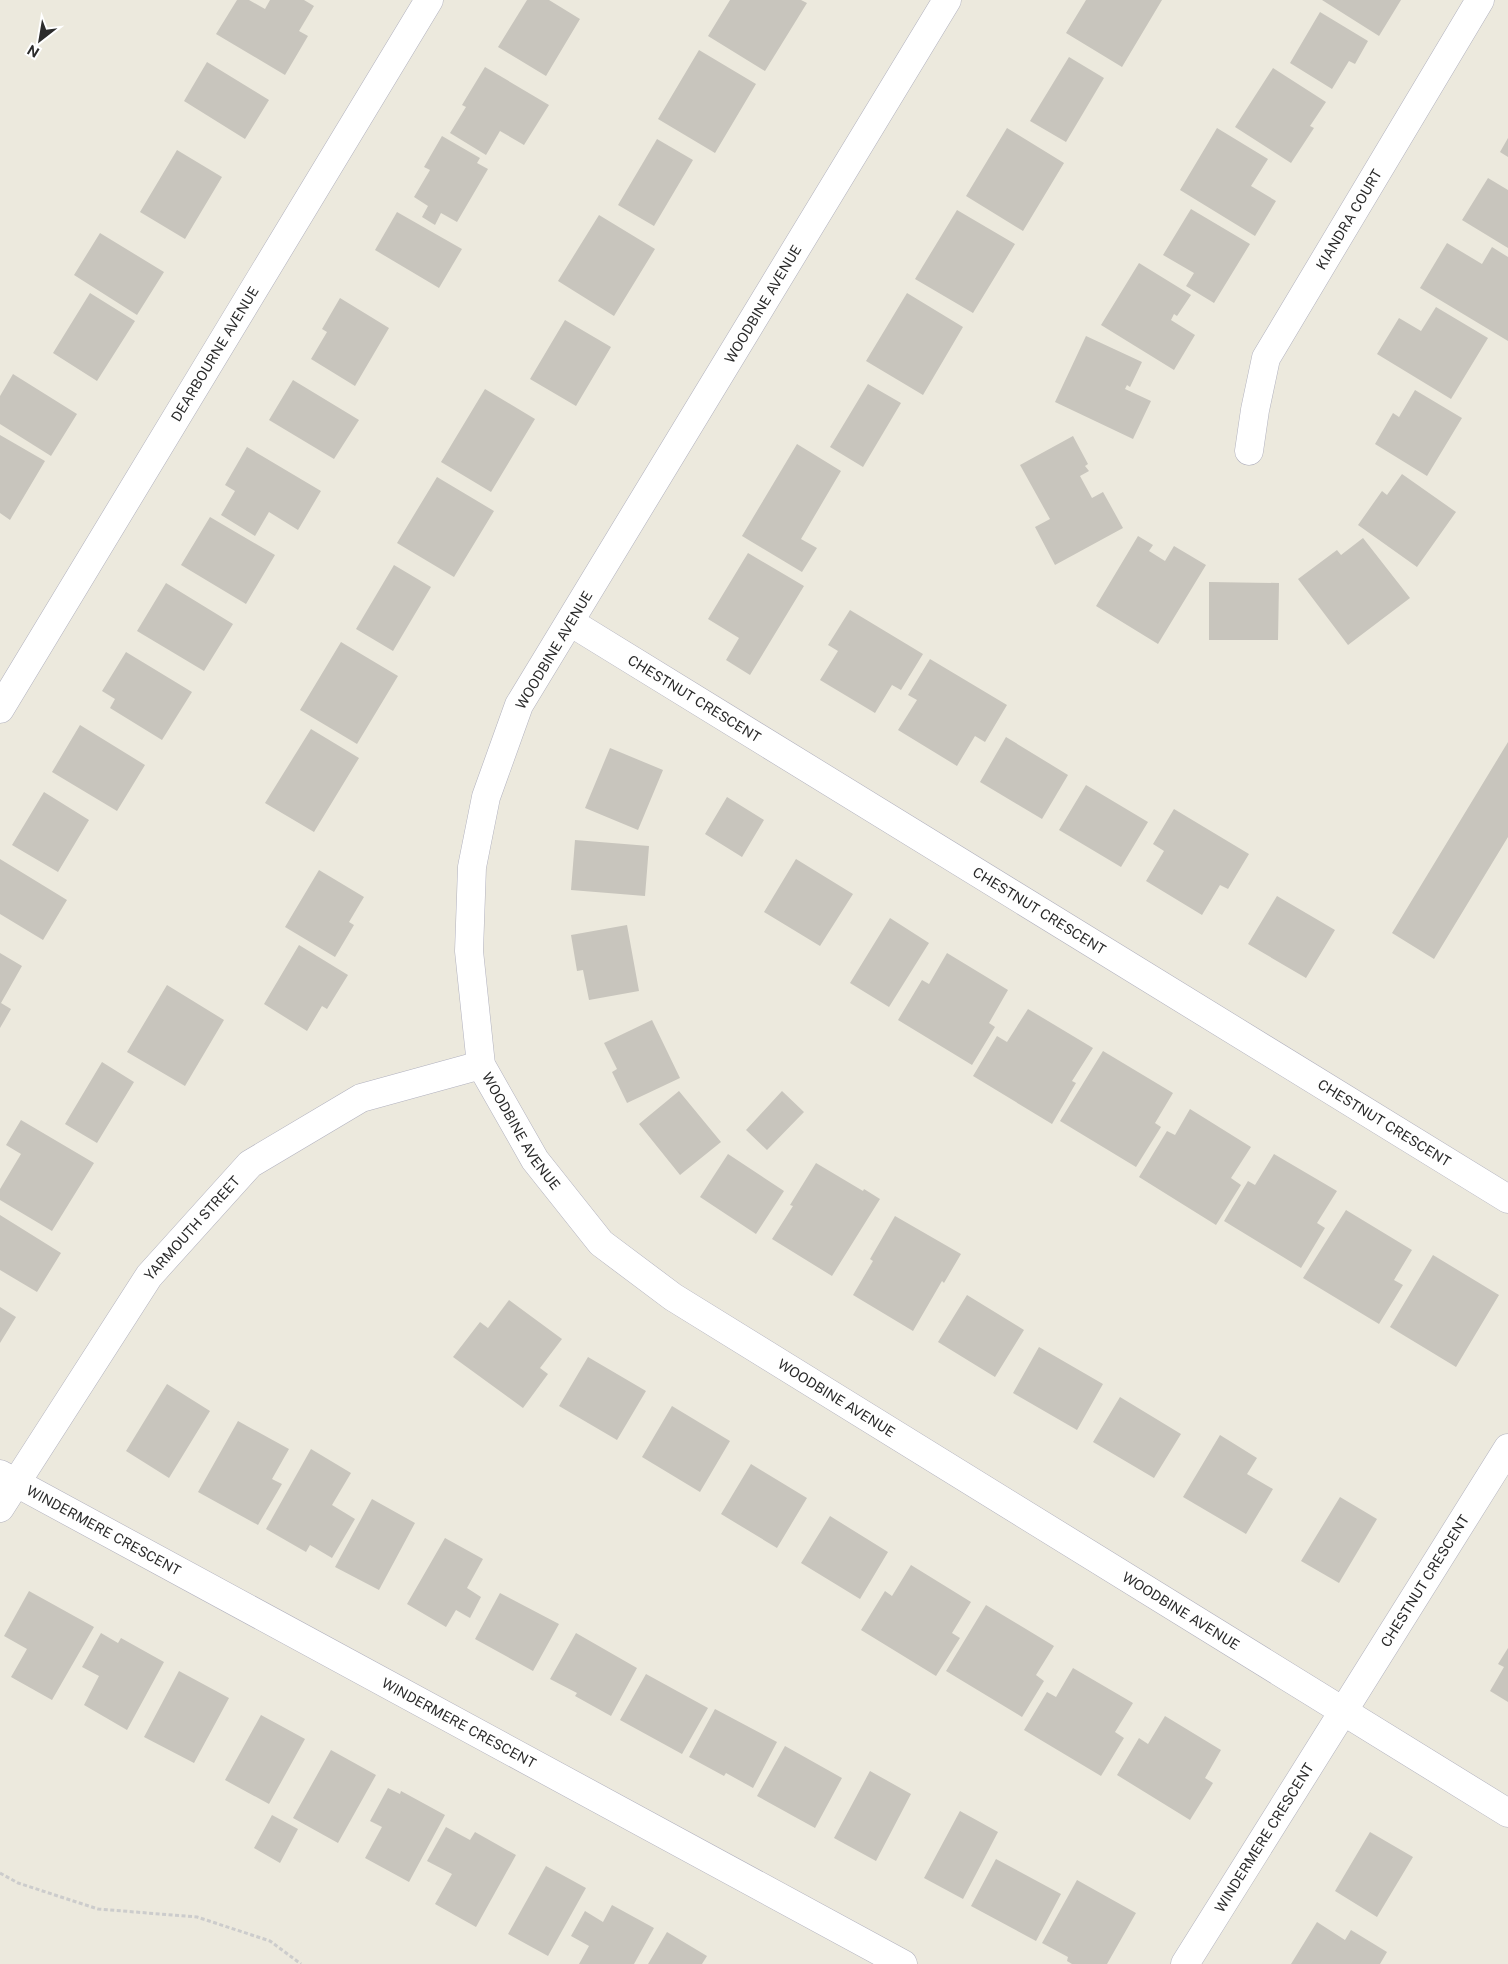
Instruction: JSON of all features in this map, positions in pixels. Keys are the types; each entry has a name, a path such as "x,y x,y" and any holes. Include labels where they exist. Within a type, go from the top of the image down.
{"street":[{"name":"DEARBOURNE AVENUE","path":"0,709 429,0"},
{"name":"WOODBINE AVENUE","path":"947,0 518,705 486,797 472,867 469,951 481,1065 535,1160 601,1243 641,1273 681,1302 1508,1813"},
{"name":"KIANDRA COURT","path":"1249,451 1266,358 1480,0"},
{"name":"CHESTNUT CRESCENT","path":"570,622 1508,1199"},
{"name":"YARMOUTH STREET","path":"0,1508 8,1478 149,1276 250,1164 361,1098 481,1065"},
{"name":"CHESTNUT CRESCENT","path":"1342,1712 1508,1448"},
{"name":"WINDERMERE CRESCENT","path":"8,1478 903,1964"},
{"name":"WINDERMERE CRESCENT","path":"1184,1964 1342,1712"}],"path":[{"path":"0,1873 18,1883 98,1909 197,1917 270,1941 301,1964"}],"building":[{"path":"237,0 249,0 265,9 270,0 304,0 314,6 299,31 308,36 285,75 216,34"},
{"path":"527,0 549,0 580,19 546,76 498,47"},
{"path":"730,0 801,0 807,3 765,71 708,36"},
{"path":"1086,0 1162,0 1122,67 1066,33"},
{"path":"1322,0 1401,0 1379,36"},
{"path":"1320,12 1368,41 1355,64 1349,61 1332,89 1290,63"},
{"path":"699,50 756,84 715,153 658,119"},
{"path":"1069,57 1104,78 1066,142 1030,121"},
{"path":"207,62 269,100 245,139 184,101"},
{"path":"485,67 549,105 524,145 500,131 486,155 450,133 466,107 462,105"},
{"path":"1273,68 1326,102 1310,126 1314,128 1291,163 1235,127"},
{"path":"1007,128 1064,163 1023,231 966,196"},
{"path":"1217,128 1268,159 1251,186 1276,201 1255,236 1180,190"},
{"path":"442,136 480,158 477,163 488,169 457,222 441,213 435,225 422,217 428,206 414,197 430,170 424,167"},
{"path":"1508,138 1508,157 1500,152"},
{"path":"657,139 693,160 654,226 618,205"},
{"path":"177,150 222,177 185,239 140,212"},
{"path":"1488,178 1508,190 1508,248 1462,220"},
{"path":"1191,209 1250,244 1214,303 1186,286 1194,273 1163,255"},
{"path":"957,210 1015,244 973,313 915,279"},
{"path":"397,212 462,249 439,288 375,250"},
{"path":"599,215 655,249 614,316 558,281"},
{"path":"100,233 164,272 137,315 74,275"},
{"path":"1447,243 1482,264 1492,247 1508,257 1508,341 1420,288"},
{"path":"1139,263 1191,295 1177,316 1174,314 1171,320 1195,335 1174,370 1101,325"},
{"path":"90,293 135,321 97,381 53,353"},
{"path":"907,293 963,327 923,395 866,361"},
{"path":"340,298 389,328 355,386 311,359 327,332 322,329"},
{"path":"1436,307 1488,338 1451,399 1377,354 1399,318 1421,331"},
{"path":"565,320 611,347 576,406 530,379"},
{"path":"1086,336 1142,362 1130,387 1127,385 1125,389 1151,401 1133,439 1055,402"},
{"path":"13,374 77,414 51,456 0,424 0,396"},
{"path":"293,380 359,420 334,459 269,420"},
{"path":"868,384 901,403 863,467 830,447"},
{"path":"485,389 535,419 491,492 441,462"},
{"path":"1415,390 1462,418 1427,476 1375,444 1393,413 1399,417"},
{"path":"0,435 45,461 10,520 0,513"},
{"path":"1073,436 1088,464 1085,466 1089,471 1080,476 1092,498 1103,492 1123,528 1055,565 1035,527 1050,519 1020,465"},
{"path":"797,444 841,471 801,539 817,548 802,572 742,536"},
{"path":"247,447 321,491 298,530 269,512 255,536 221,515 235,491 225,485"},
{"path":"1402,474 1456,512 1417,567 1358,525 1382,491 1387,495"},
{"path":"437,477 494,511 454,577 397,543"},
{"path":"210,517 275,555 246,604 181,565"},
{"path":"1138,536 1153,545 1149,551 1165,561 1174,546 1206,565 1158,644 1096,606"},
{"path":"1363,538 1410,598 1348,645 1298,579 1337,550 1341,555"},
{"path":"748,553 804,586 750,675 726,660 739,638 708,619"},
{"path":"394,565 431,587 393,651 356,629"},
{"path":"1209,582 1279,583 1278,640 1209,640"},
{"path":"166,583 233,624 204,671 137,631"},
{"path":"850,610 923,654 901,690 892,685 875,713 820,680 838,651 828,645"},
{"path":"341,642 398,676 357,744 300,710"},
{"path":"126,652 192,692 162,740 110,708 115,699 102,691"},
{"path":"930,659 1007,705 985,742 975,736 957,766 898,730 917,700 908,695"},
{"path":"80,725 145,765 117,811 52,772"},
{"path":"311,729 359,758 314,832 265,803"},
{"path":"1006,737 1068,775 1042,819 980,782"},
{"path":"1508,742 1508,837 1434,959 1392,933"},
{"path":"610,748 663,770 638,830 585,808"},
{"path":"1086,785 1148,822 1121,867 1059,830"},
{"path":"44,792 89,820 58,872 12,845"},
{"path":"727,797 764,820 742,857 705,834"},
{"path":"1174,809 1249,854 1228,889 1220,885 1202,915 1146,881 1164,851 1153,844"},
{"path":"575,840 649,846 645,896 571,890"},
{"path":"0,859 67,900 43,940 0,914"},
{"path":"796,859 853,894 820,946 764,912"},
{"path":"319,870 364,897 349,922 354,925 335,957 285,927"},
{"path":"1277,896 1335,930 1306,978 1248,944"},
{"path":"890,918 929,943 889,1007 850,983"},
{"path":"627,925 639,991 589,1000 583,970 577,971 571,935"},
{"path":"299,945 348,975 327,1009 322,1006 307,1031 264,1004"},
{"path":"0,953 22,966 1,1003 11,1009 0,1028"},
{"path":"947,953 1008,990 989,1023 995,1027 972,1065 898,1020 922,980 929,984"},
{"path":"167,985 224,1020 185,1086 127,1052"},
{"path":"1028,1009 1093,1048 1072,1081 1076,1083 1052,1124 973,1076 997,1036 1007,1042"},
{"path":"652,1020 680,1078 627,1103 612,1072 617,1069 604,1043"},
{"path":"1103,1051 1173,1093 1155,1123 1161,1127 1136,1167 1060,1121"},
{"path":"102,1062 134,1082 97,1143 65,1124"},
{"path":"679,1091 721,1142 680,1175 639,1124"},
{"path":"782,1091 804,1112 767,1150 746,1130"},
{"path":"1190,1109 1251,1147 1231,1178 1241,1185 1216,1225 1139,1177 1167,1131 1175,1135"},
{"path":"21,1120 94,1163 52,1231 0,1200 0,1189 21,1154 6,1145"},
{"path":"728,1154 784,1191 756,1234 700,1197"},
{"path":"1274,1154 1337,1191 1317,1223 1325,1228 1301,1268 1224,1221 1248,1181 1255,1185"},
{"path":"816,1163 880,1199 832,1276 772,1239 793,1206 790,1205"},
{"path":"1346,1210 1412,1250 1394,1280 1403,1285 1379,1324 1303,1278"},
{"path":"0,1215 61,1253 37,1292 0,1270"},
{"path":"895,1216 961,1254 944,1283 942,1281 913,1331 853,1295 873,1261 870,1259"},
{"path":"1433,1255 1499,1295 1456,1367 1390,1327"},
{"path":"967,1295 1024,1330 995,1377 938,1342"},
{"path":"509,1300 562,1339 540,1368 548,1374 523,1408 453,1357 480,1322 488,1328"},
{"path":"0,1307 16,1317 0,1343"},
{"path":"1039,1347 1103,1384 1077,1430 1013,1393"},
{"path":"588,1357 646,1391 617,1440 559,1406"},
{"path":"167,1384 210,1411 169,1478 126,1451"},
{"path":"1120,1397 1181,1434 1154,1478 1093,1442"},
{"path":"672,1406 730,1441 700,1492 642,1457"},
{"path":"238,1421 289,1449 272,1479 282,1484 258,1525 198,1492"},
{"path":"1220,1435 1257,1458 1247,1474 1273,1489 1246,1534 1183,1497"},
{"path":"311,1449 351,1473 332,1505 355,1519 332,1558 310,1545 306,1552 266,1529"},
{"path":"751,1464 807,1498 777,1548 721,1514"},
{"path":"1340,1497 1377,1519 1339,1583 1301,1561"},
{"path":"372,1499 415,1523 379,1590 335,1567"},
{"path":"830,1516 888,1552 860,1599 801,1563"},
{"path":"445,1538 483,1559 467,1588 481,1597 470,1618 456,1610 446,1627 407,1604"},
{"path":"911,1565 971,1602 952,1633 960,1638 936,1676 861,1630 885,1591 892,1596"},
{"path":"29,1591 94,1627 52,1700 11,1677 27,1649 4,1636"},
{"path":"500,1593 559,1624 533,1671 475,1639"},
{"path":"986,1605 1054,1646 1036,1675 1044,1681 1022,1717 946,1671"},
{"path":"101,1633 118,1643 121,1638 164,1662 127,1730 84,1705 99,1676 82,1667"},
{"path":"576,1633 637,1668 611,1716 575,1696 577,1693 550,1679"},
{"path":"1508,1648 1508,1702 1490,1691 1504,1667 1498,1664"},
{"path":"1073,1668 1133,1703 1115,1732 1124,1738 1101,1776 1024,1730 1047,1692 1056,1697"},
{"path":"179,1671 229,1698 194,1763 144,1737"},
{"path":"646,1674 708,1708 682,1754 620,1720"},
{"path":"715,1709 777,1742 753,1788 726,1773 724,1776 689,1757"},
{"path":"261,1715 305,1739 269,1804 225,1780"},
{"path":"1165,1716 1221,1750 1205,1778 1213,1783 1190,1820 1117,1775 1139,1738 1148,1744"},
{"path":"785,1746 842,1778 815,1828 757,1796"},
{"path":"331,1750 376,1775 338,1843 293,1818"},
{"path":"870,1771 911,1794 876,1861 834,1838"},
{"path":"388,1788 400,1794 401,1791 445,1815 409,1882 365,1858 382,1827 370,1821"},
{"path":"960,1811 998,1832 963,1899 924,1878"},
{"path":"272,1815 298,1829 280,1863 254,1848"},
{"path":"446,1827 470,1840 475,1832 516,1855 476,1927 435,1904 452,1874 427,1861"},
{"path":"1370,1832 1413,1857 1377,1917 1335,1891"},
{"path":"996,1859 1061,1894 1036,1941 971,1906"},
{"path":"546,1866 586,1888 548,1956 508,1934"},
{"path":"1077,1880 1136,1913 1107,1964 1072,1964 1067,1961 1068,1957 1042,1943"},
{"path":"612,1905 654,1928 634,1964 579,1964 589,1946 571,1936 585,1911 603,1922"},
{"path":"1317,1922 1345,1940 1351,1930 1387,1952 1380,1964 1291,1964"},
{"path":"667,1932 707,1956 702,1964 648,1964"}]}
